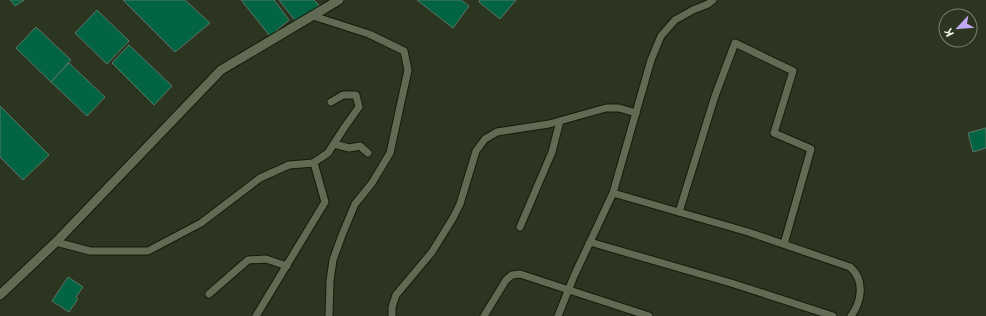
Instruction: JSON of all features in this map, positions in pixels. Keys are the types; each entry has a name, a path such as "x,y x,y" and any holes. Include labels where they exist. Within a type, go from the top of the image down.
{"street":[{"path":"0,295 56,242 221,70 338,0"},
{"path":"558,316 568,290 613,193 651,60 661,36 675,20 708,4 713,0"},
{"path":"313,16 369,34 404,51 408,70 390,153 372,183 355,204 333,260 330,281 329,316"},
{"path":"679,212 715,96 736,42 793,71 774,133 810,149 784,244"},
{"path":"56,242 90,251 148,251 200,223 260,178 289,165 313,163 328,153 359,107 356,95 343,95 331,102"},
{"path":"392,316 392,307 396,295 432,252 454,218 460,204 476,151 482,142 489,136 497,132 549,124 606,108 619,108 636,113"},
{"path":"520,227 552,152 560,121"},
{"path":"334,144 349,148 360,146 368,153"},
{"path":"256,316 288,266 325,202 313,163"},
{"path":"613,193 784,244 850,267 860,280 861,290 855,311 851,316"},
{"path":"590,242 731,283 833,316"},
{"path":"209,294 248,260 266,259 288,266"},
{"path":"484,316 506,280 512,275 520,274 645,316"}],"building":[{"path":"10,0 24,0 15,6"},
{"path":"123,0 185,0 210,23 175,52"},
{"path":"241,0 274,0 289,20 270,36"},
{"path":"279,0 314,0 319,5 297,23"},
{"path":"417,0 461,0 469,6 453,28"},
{"path":"480,0 516,0 500,19 479,2"},
{"path":"97,10 129,41 107,64 75,33"},
{"path":"36,27 71,60 51,82 16,48"},
{"path":"129,45 172,86 154,105 112,63"},
{"path":"69,63 105,97 87,116 51,82"},
{"path":"0,106 49,155 23,180 0,157"},
{"path":"986,128 986,148 973,152 968,133"},
{"path":"68,277 83,287 76,297 78,299 69,312 52,301"}]}
